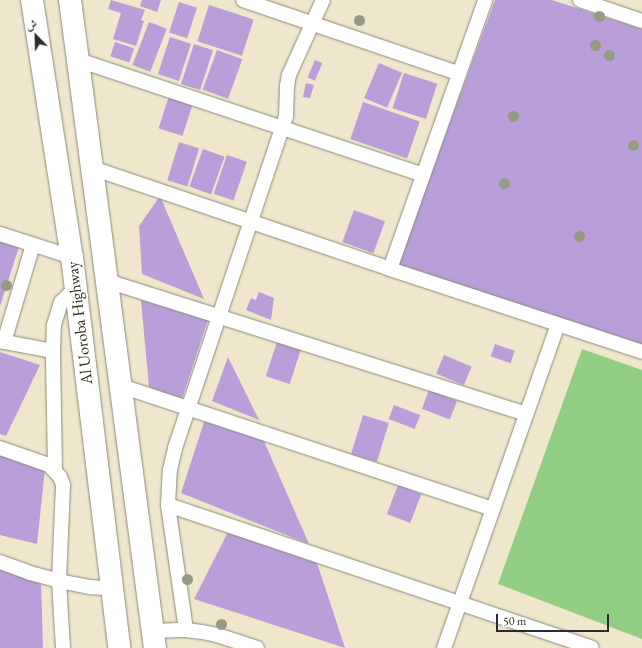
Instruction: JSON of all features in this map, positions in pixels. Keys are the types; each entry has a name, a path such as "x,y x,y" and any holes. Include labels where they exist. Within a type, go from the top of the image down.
{"highway":[{"name":"Al Uoroba Highway","path":"32,0 72,256 119,648"},
{"name":"Al Uoroba Highway","path":"70,0 154,639"}],"street":[{"path":"243,0 313,22 458,73"},
{"path":"186,630 168,505 170,470 188,408 282,128 287,111 286,86 289,75 323,0"},
{"path":"390,269 485,0"},
{"path":"580,0 642,21"},
{"path":"78,60 423,175"},
{"path":"92,168 390,269 642,352"},
{"path":"0,234 72,256"},
{"path":"33,245 2,342 52,351"},
{"path":"107,281 526,414"},
{"path":"55,470 52,351 54,325 61,302 76,288"},
{"path":"444,648 558,325"},
{"path":"120,386 493,509"},
{"path":"0,448 49,465 60,477 63,493 59,581 63,648"},
{"path":"168,505 460,605 592,648"},
{"path":"0,562 30,573 59,581 112,589"},
{"path":"154,639 186,630 217,635 257,648"}],"green space":[{"path":"582,349 642,370 642,639 498,584"}],"building":[{"path":"111,0 145,10 141,20 144,21 136,46 113,39 121,13 108,9"},
{"path":"142,0 161,0 157,12 140,6"},
{"path":"495,0 552,0 642,29 642,349 397,266"},
{"path":"179,2 197,8 187,38 169,32"},
{"path":"209,5 254,20 242,56 197,41"},
{"path":"149,22 167,29 150,72 133,65"},
{"path":"170,37 191,44 179,81 158,74"},
{"path":"115,42 134,48 129,62 110,56"},
{"path":"194,44 213,50 200,90 181,84"},
{"path":"217,50 242,59 228,99 203,89"},
{"path":"315,60 322,63 315,81 308,77"},
{"path":"379,63 402,73 387,108 364,98"},
{"path":"404,73 437,84 426,119 393,108"},
{"path":"306,83 314,85 310,98 303,97"},
{"path":"170,93 194,101 182,136 159,128"},
{"path":"363,102 420,122 407,158 350,139"},
{"path":"179,142 199,148 187,186 167,180"},
{"path":"203,149 225,157 211,194 189,187"},
{"path":"227,155 247,162 234,201 214,194"},
{"path":"160,196 204,299 142,274 139,226"},
{"path":"354,210 385,221 373,253 342,242"},
{"path":"0,241 19,247 0,306"},
{"path":"259,292 274,298 271,320 246,310 251,298 256,300"},
{"path":"141,300 208,320 182,399 149,387"},
{"path":"277,342 301,350 290,384 266,376"},
{"path":"495,344 515,351 511,363 491,356"},
{"path":"0,352 40,365 6,436 0,434"},
{"path":"444,355 472,367 464,385 436,373"},
{"path":"228,357 259,420 212,401"},
{"path":"429,390 457,401 450,419 422,409"},
{"path":"394,405 420,415 415,429 389,419"},
{"path":"363,415 389,423 377,462 351,454"},
{"path":"205,419 263,439 309,544 181,493"},
{"path":"0,455 45,469 37,544 0,535"},
{"path":"398,485 421,494 410,523 387,514"},
{"path":"228,532 317,563 345,648 194,599"},
{"path":"0,567 41,581 43,648 0,648"}]}
